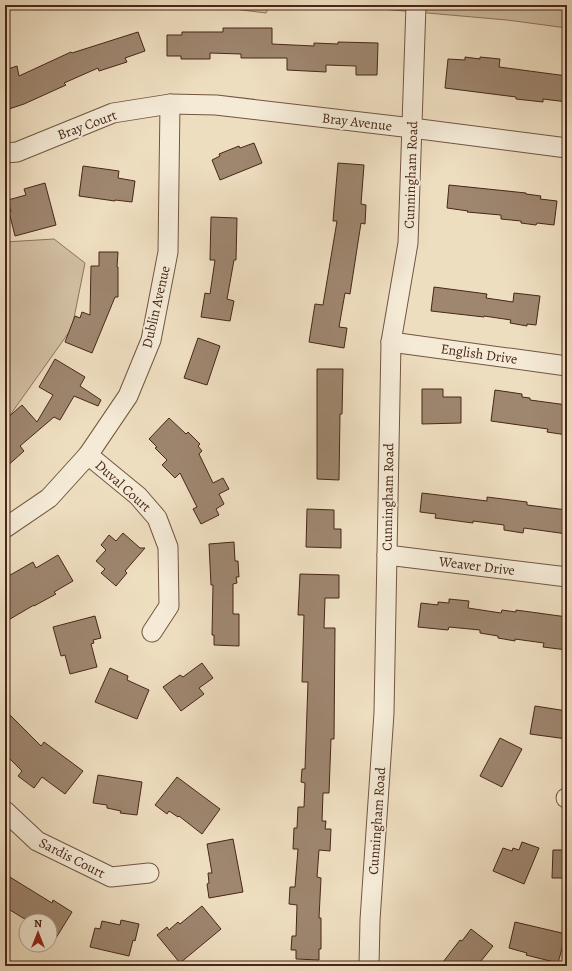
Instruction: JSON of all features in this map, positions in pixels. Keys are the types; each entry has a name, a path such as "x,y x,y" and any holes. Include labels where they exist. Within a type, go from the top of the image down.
{"street":[{"name":"Cunningham Road","path":"369,966 370,920 384,713 391,342 408,243 416,5"},
{"name":"Bray Avenue","path":"170,104 216,105 567,148"},
{"name":"Bray Court","path":"5,153 17,152 113,114 170,104"},
{"name":"Dublin Avenue","path":"5,528 49,498 88,455 128,396 151,340 168,252 170,104"},
{"name":"English Drive","path":"391,342 567,366"},
{"name":"Duval Court","path":"88,455 138,496 157,518 168,548 169,606 152,632"},
{"name":"Weaver Drive","path":"387,554 567,577"},
{"name":"Sardis Court","path":"5,811 37,841 111,877 149,873"}],"shaded area":[{"path":"201,5 270,5 266,13"},
{"path":"336,5 567,5 567,28 507,20"},
{"path":"54,239 85,263 72,328 8,418 5,420 5,242"}],"building":[{"path":"223,28 272,28 272,44 314,46 314,43 378,43 377,75 356,75 356,66 326,65 326,72 287,70 287,58 241,58 241,54 210,53 210,59 181,59 181,56 167,56 167,35 182,35 182,32 223,32"},
{"path":"138,32 145,51 125,58 127,62 99,71 98,68 64,83 66,85 24,104 9,109 5,96 5,70 17,66 19,76 71,52 72,53"},
{"path":"465,57 500,59 499,67 567,76 567,102 543,99 543,102 516,99 516,97 445,88 448,59 465,60"},
{"path":"254,143 262,163 220,180 212,160 220,156 219,154 239,146 240,148"},
{"path":"338,163 364,165 361,204 366,205 365,224 361,223 350,294 345,293 339,327 347,328 344,348 309,342 315,304 323,305 337,221 333,221"},
{"path":"83,166 119,171 118,178 135,181 132,202 79,196"},
{"path":"45,183 56,225 15,236 9,212 11,212 8,200 26,195 24,189"},
{"path":"449,185 526,193 541,196 540,199 557,201 554,225 521,223 521,221 501,219 501,215 467,212 468,211 447,208"},
{"path":"211,217 237,218 236,260 234,260 227,299 234,301 230,321 201,317 205,293 210,294 215,260 210,260"},
{"path":"99,252 118,252 118,297 115,297 92,353 65,342 75,316 80,318 82,312 90,315 91,266 99,266"},
{"path":"434,287 487,294 486,298 513,302 514,293 540,296 536,325 527,324 527,326 510,323 511,320 431,311"},
{"path":"198,338 220,346 207,385 184,378"},
{"path":"55,359 85,377 80,386 101,400 98,406 74,396 60,420 54,417 20,446 24,451 5,468 5,420 22,405 37,422 53,395 39,387"},
{"path":"317,369 343,369 342,414 340,414 339,480 317,479"},
{"path":"422,389 443,389 443,397 461,397 461,423 422,424"},
{"path":"495,390 522,394 522,397 530,398 530,400 567,405 567,435 547,432 548,429 491,421"},
{"path":"169,418 186,434 188,432 200,444 198,446 202,451 199,454 213,483 223,478 229,489 219,494 224,504 216,509 219,515 201,524 193,509 197,507 180,473 175,478 162,465 167,460 155,448 157,447 149,439"},
{"path":"422,493 487,501 487,497 527,502 527,505 567,510 567,534 524,528 523,533 504,530 504,525 435,518 436,514 420,512"},
{"path":"307,509 334,510 334,529 341,529 341,548 306,547"},
{"path":"123,533 140,548 145,548 125,571 127,573 116,586 101,573 105,569 96,561 106,550 101,545 109,535 116,541"},
{"path":"234,542 235,561 238,561 239,577 236,577 237,583 233,584 233,614 239,614 239,646 214,645 214,635 212,635 213,585 211,585 209,544"},
{"path":"58,555 73,581 54,592 56,594 5,622 5,578 33,562 36,568"},
{"path":"300,574 339,575 339,598 325,598 324,628 335,628 334,739 331,739 329,793 323,793 322,821 326,821 325,829 331,829 330,851 319,850 317,877 321,878 319,918 321,918 321,949 319,949 319,960 296,959 296,950 291,950 292,936 296,936 297,905 289,904 290,887 295,887 298,849 293,849 294,828 297,828 298,807 304,807 305,783 301,782 302,769 305,769 308,682 302,682 304,615 298,615"},
{"path":"449,599 469,601 468,608 501,613 502,610 516,612 516,610 567,617 567,650 543,647 544,643 498,638 498,636 480,633 480,630 449,627 448,630 418,627 421,603 438,605 438,602 449,603"},
{"path":"95,616 101,638 93,640 94,643 91,644 97,667 70,674 65,655 61,656 53,627"},
{"path":"202,663 213,678 199,688 204,694 181,711 163,687 180,675 183,677"},
{"path":"110,668 128,676 127,680 149,690 137,719 95,702"},
{"path":"535,706 567,711 567,739 530,734"},
{"path":"5,710 41,746 44,742 83,771 65,794 42,777 34,788 18,776 22,771 5,754"},
{"path":"500,738 522,749 502,787 480,776"},
{"path":"98,775 142,782 137,815 120,813 121,811 107,808 107,805 93,803"},
{"path":"177,777 220,809 202,834 179,816 178,817 169,811 167,814 155,805"},
{"path":"233,839 243,892 209,898 207,884 209,883 208,873 212,873 207,844"},
{"path":"522,842 539,848 524,884 493,871 503,848 512,851 513,848 519,850"},
{"path":"553,850 567,850 567,878 552,878"},
{"path":"5,874 52,903 53,900 72,912 58,935 58,913 18,913 18,915 5,907"},
{"path":"202,906 221,929 180,963 157,935 167,927 169,930 178,922 180,924"},
{"path":"121,920 139,924 135,941 133,940 129,956 90,947 95,928 100,929 102,921 120,925"},
{"path":"515,922 566,934 558,963 526,955 527,953 509,948"},
{"path":"471,929 493,946 477,966 440,966 460,940 462,941"}]}
